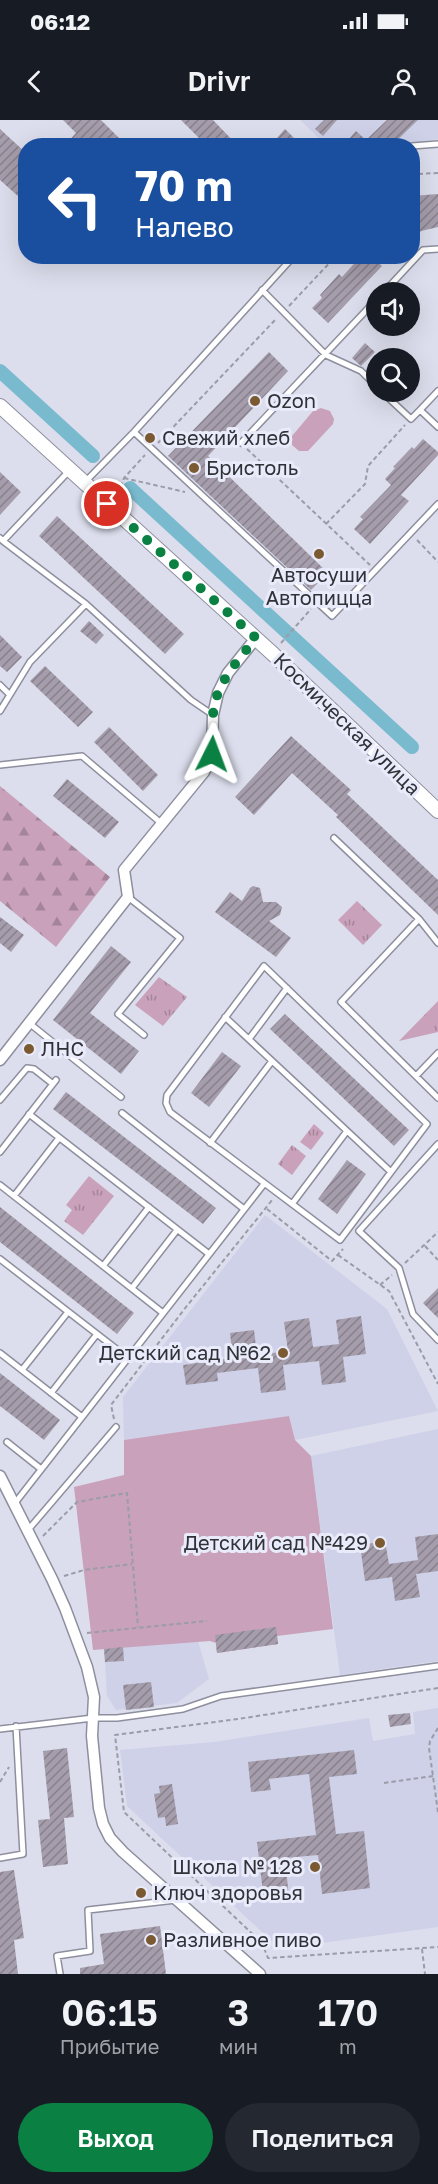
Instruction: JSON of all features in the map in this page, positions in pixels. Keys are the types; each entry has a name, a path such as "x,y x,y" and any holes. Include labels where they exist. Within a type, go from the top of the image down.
{"street":[{"name":"Космическая улица","path":"0,406 256,638 438,811"},
{"name":"Космическая улица","path":"128,897 124,870 204,772 212,754 213,715 218,693 228,673 256,638"},
{"path":"0,1060 128,897"},
{"path":"0,1476 52,1579 87,1667 94,1697 92,1736 103,1824 110,1838 260,1974"}],"lane":[{"path":"420,145 438,144"},
{"path":"420,253 423,250 438,249"},
{"path":"84,483 134,432 286,264"},
{"path":"393,282 410,264"},
{"path":"262,290 326,354 361,371 366,376"},
{"path":"241,443 366,311"},
{"path":"393,402 411,419 438,391"},
{"path":"420,410 438,427"},
{"path":"134,432 332,616 438,504"},
{"path":"70,471 2,540 86,604 191,700 213,715"},
{"path":"0,711 30,662 86,604"},
{"path":"0,685 9,694"},
{"path":"0,765 82,756 161,824"},
{"path":"334,838 419,919 438,943"},
{"path":"128,897 180,938 118,1014 144,1035"},
{"path":"419,919 341,1002 438,1098"},
{"path":"264,966 287,988 428,1124 340,1240 170,1113 166,1100 264,966"},
{"path":"249,1039 287,988"},
{"path":"225,1017 391,1172"},
{"path":"29,1022 121,1097"},
{"path":"416,1076 438,1053"},
{"path":"210,1143 272,1061"},
{"path":"0,1100 27,1068 34,1069 55,1082 0,1152"},
{"path":"122,1113 244,1209"},
{"path":"29,1114 209,1254"},
{"path":"292,1204 347,1131"},
{"path":"14,1196 59,1138"},
{"path":"438,1144 359,1231 399,1268 413,1314 438,1340"},
{"path":"15,1503 264,1184"},
{"path":"0,1185 164,1313"},
{"path":"103,1266 149,1207"},
{"path":"132,1288 177,1230"},
{"path":"0,1259 128,1358"},
{"path":"22,1370 68,1312"},
{"path":"51,1393 97,1334"},
{"path":"0,1353 82,1417"},
{"path":"28,1530 116,1427"},
{"path":"7,1442 41,1469"},
{"path":"0,1728 93,1718 117,1718 183,1709 221,1696 438,1666"},
{"path":"0,1858 23,1854 16,1726"},
{"path":"60,1974 57,1956 90,1951 88,1910 177,1900"}],"path":[{"path":"420,174 438,173"},
{"path":"89,522 118,494 124,478 328,264"},
{"path":"326,524 365,484 368,466 411,419"},
{"path":"241,443 376,571"},
{"path":"124,478 203,496"},
{"path":"411,534 438,562"},
{"path":"281,644 317,602"},
{"path":"116,1427 111,1405 266,1208 332,1261 359,1231"},
{"path":"380,1285 438,1232"},
{"path":"425,1246 438,1260"},
{"path":"338,1255 389,1291 438,1384"},
{"path":"35,1544 77,1503 127,1492 138,1627"},
{"path":"52,1579 84,1570 132,1564"},
{"path":"76,1638 90,1632 207,1621"},
{"path":"438,1688 250,1718 115,1735 124,1812 262,1942 268,1958 438,1947"},
{"path":"438,1728 430,1741 429,1748 438,1812"},
{"path":"384,1783 433,1776"},
{"path":"422,1949 425,1974"}],"shaded area":[{"path":"300,120 438,120 438,139 420,142 420,138 319,138"},
{"name":"Детский сад №62","path":"265,1215 387,1309 438,1411 295,1440 289,1416 124,1440 123,1397"},
{"name":"Детский сад №429","path":"438,1429 438,1661 340,1675 311,1456"},
{"path":"198,1641 209,1679 177,1703 116,1710 107,1696 104,1649"},
{"name":"Школа № 128","path":"438,1708 438,1927 278,1947 127,1806 120,1750 214,1742 369,1718 373,1741 415,1734 413,1712"}],"green space":[{"path":"321,408 330,411 334,419 333,424 308,451 299,451 292,445 292,436 313,411"},
{"path":"0,786 110,877 56,947 0,901"},
{"path":"357,901 382,925 363,945 338,920"},
{"path":"159,977 187,997 163,1026 135,1005"},
{"path":"438,1001 438,1032 399,1041"},
{"path":"314,1124 324,1133 311,1150 300,1142"},
{"path":"292,1145 306,1156 292,1175 278,1164"},
{"path":"89,1176 114,1196 83,1235 64,1221 72,1210 66,1205"},
{"path":"289,1416 295,1440 311,1456 333,1629 277,1636 278,1644 217,1653 216,1643 210,1641 93,1650 74,1487 124,1475 124,1440"}],"building":[{"path":"63,120 101,120 119,138 71,138 76,133"},
{"path":"181,120 213,120 230,138 199,138"},
{"path":"324,120 337,120 323,136 315,129"},
{"path":"387,120 418,120 399,138 368,138"},
{"path":"0,129 18,146 18,196 0,180"},
{"path":"285,129 294,138 277,138"},
{"path":"356,131 364,138 350,138"},
{"path":"438,194 438,227 420,232 420,195"},
{"path":"354,264 380,264 382,266 328,323 312,308 322,298 320,295 339,274 342,277"},
{"path":"365,343 371,348 366,348 366,361 361,366 352,358"},
{"path":"269,352 288,371 208,456 328,573 311,590 168,456"},
{"path":"423,439 438,452 438,455 401,495 409,501 370,544 354,529 363,519 360,517 391,485 385,479 395,468 393,467"},
{"path":"0,472 21,492 0,515"},
{"path":"57,516 184,634 165,654 39,536"},
{"path":"89,621 104,635 96,644 80,631"},
{"path":"0,635 22,657 7,672 0,666"},
{"path":"45,666 93,712 78,727 30,681"},
{"path":"109,727 158,775 143,791 94,742"},
{"path":"291,736 351,790 347,794 438,880 438,915 336,817 338,815 292,773 254,815 235,797"},
{"path":"67,779 119,822 105,838 53,796"},
{"path":"253,886 260,888 263,902 276,902 282,907 280,915 269,921 291,938 276,957 215,912 230,892 242,901"},
{"path":"0,917 24,935 11,952 0,943"},
{"path":"111,946 131,962 90,1013 139,1051 121,1074 53,1020"},
{"path":"285,1014 409,1130 394,1146 270,1029"},
{"path":"222,1052 241,1066 209,1107 191,1093"},
{"path":"66,1092 216,1208 203,1224 53,1109"},
{"path":"347,1160 366,1174 337,1214 318,1199"},
{"path":"0,1207 134,1313 117,1334 0,1242"},
{"path":"438,1288 438,1318 423,1303"},
{"path":"361,1316 366,1354 343,1357 346,1382 322,1385 319,1361 283,1365 286,1390 261,1393 258,1368 217,1373 218,1381 186,1385 183,1365 233,1358 230,1333 254,1330 257,1355 288,1351 284,1322 309,1318 313,1347 339,1344 336,1320"},
{"path":"0,1373 60,1420 44,1440 0,1406"},
{"path":"438,1534 438,1571 416,1574 420,1597 395,1601 392,1577 365,1581 360,1545 385,1541 389,1564 418,1560 415,1537"},
{"path":"276,1627 278,1644 217,1653 215,1635"},
{"path":"123,1647 124,1661 105,1662 104,1649"},
{"path":"151,1682 154,1707 126,1710 123,1685"},
{"path":"410,1713 411,1724 390,1727 388,1715"},
{"path":"67,1748 74,1817 64,1818 68,1864 43,1867 38,1820 50,1819 43,1751"},
{"path":"354,1750 357,1774 329,1777 336,1834 364,1831 370,1888 322,1894 318,1855 285,1858 289,1898 264,1901 257,1842 316,1835 309,1774 269,1779 271,1790 251,1792 248,1762"},
{"path":"172,1784 178,1824 166,1826 165,1817 158,1818 154,1794 160,1793 159,1786"},
{"path":"14,1870 24,1938 14,1940 18,1974 0,1974 0,1872"},
{"path":"160,1926 166,1974 80,1974 80,1968 104,1964 100,1934"}],"waterway":[{"path":"0,371 93,456"},
{"path":"130,488 412,747"}],"place":[{"name":"Ozon","path":"255,401"},
{"name":"Свежий хлеб","path":"150,438"},
{"name":"Бристоль","path":"194,468"},
{"name":"Автосуши Автопицца","path":"319,554"},
{"name":"ЛНС","path":"29,1049"},
{"name":"Детский сад №62","path":"283,1353"},
{"name":"Детский сад №429","path":"380,1543"},
{"name":"Школа № 128","path":"315,1867"},
{"name":"Ключ здоровья","path":"141,1893"},
{"name":"Разливное пиво","path":"151,1940"}],"route":[{"path":"107,504 256,638 228,673 218,693 213,715 212,754"}]}
